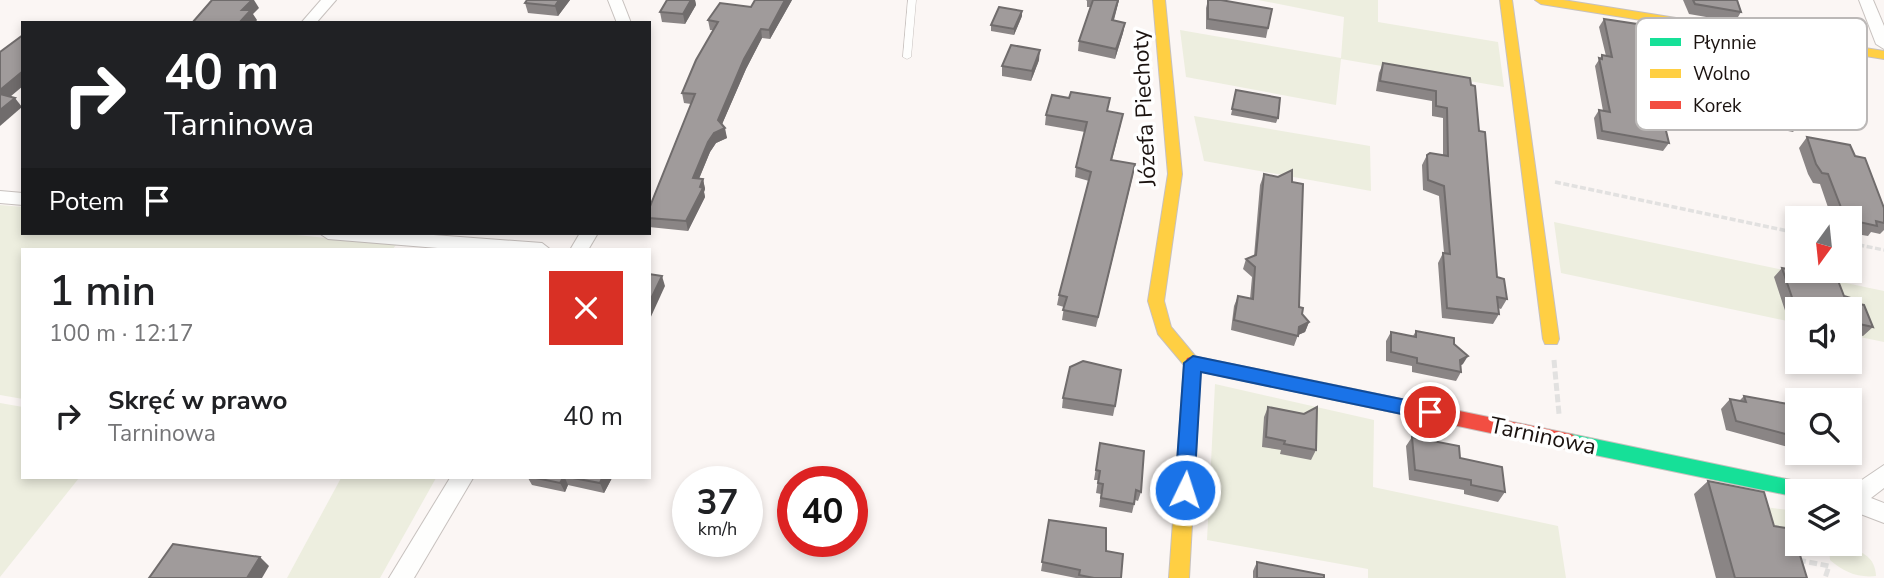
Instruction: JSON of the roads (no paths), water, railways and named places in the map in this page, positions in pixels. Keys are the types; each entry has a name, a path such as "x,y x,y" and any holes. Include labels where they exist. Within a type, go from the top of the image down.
{"street":[{"path":"310,21 329,0"},
{"path":"615,0 623,21"},
{"name":"Józefa Piechoty","path":"1159,0 1175,173 1156,300 1164,330 1193,363"},
{"path":"1506,0 1552,339"},
{"path":"1541,0 1653,18"},
{"path":"1866,0 1884,44"},
{"path":"0,197 21,199"},
{"path":"353,235 517,248"},
{"path":"1179,578 1193,363"},
{"name":"Tarninowa","path":"1193,363 1785,487"},
{"path":"1862,492 1884,475"},
{"path":"401,578 461,479"},
{"path":"1862,504 1884,513"}],"lane":[{"path":"907,57 912,0"}]}
